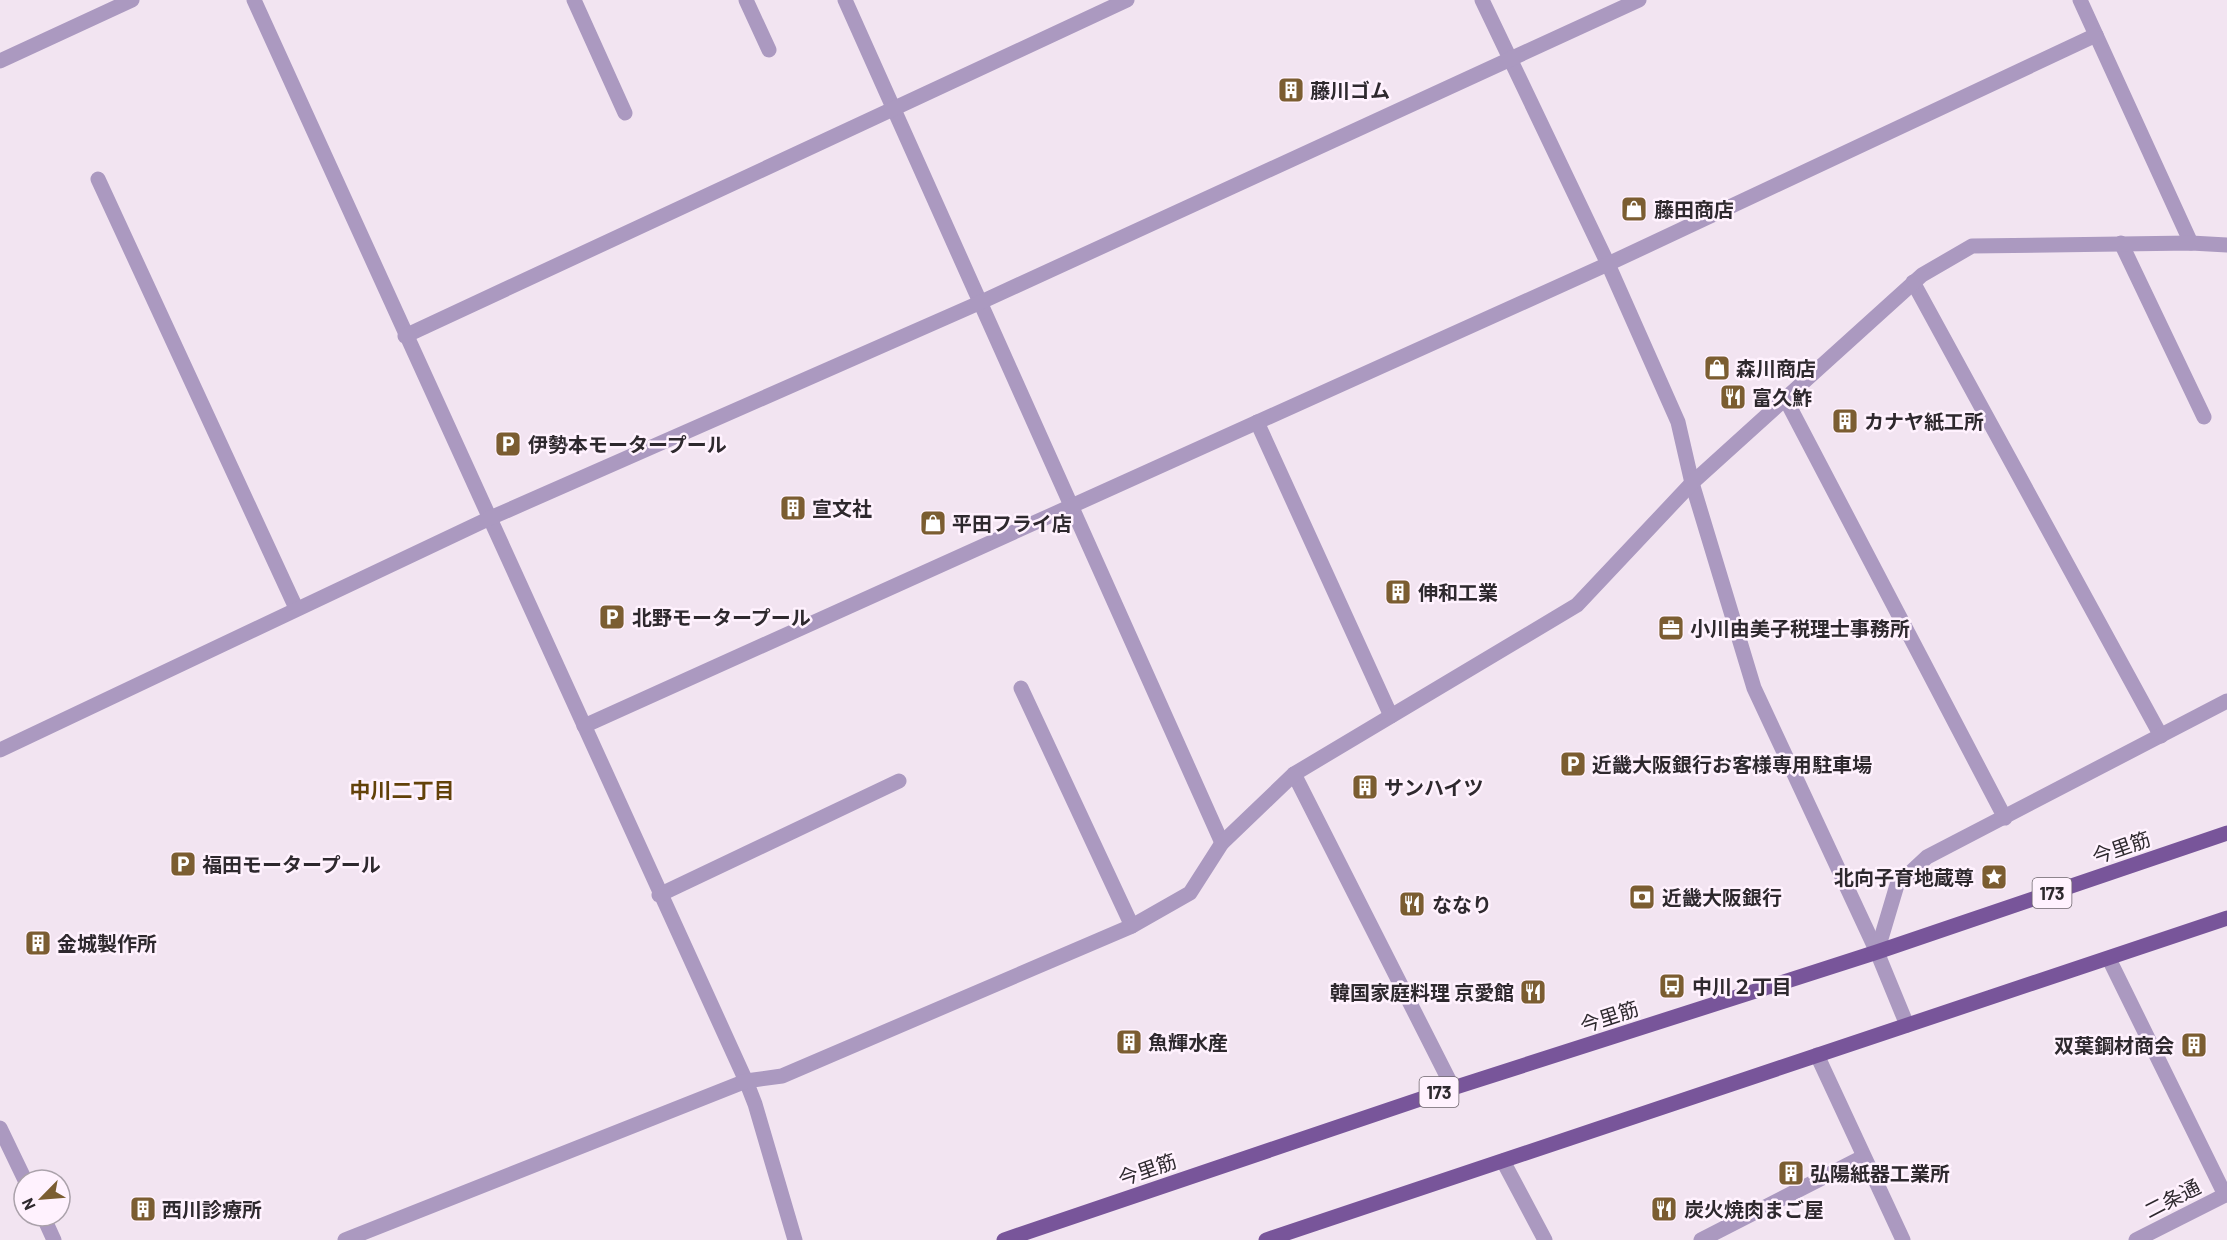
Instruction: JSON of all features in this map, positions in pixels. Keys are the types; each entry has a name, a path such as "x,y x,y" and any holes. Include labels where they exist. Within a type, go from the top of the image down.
{"main road":[{"name":"今里筋","path":"1004,1240 1453,1088 1877,952 2227,833"},
{"path":"1266,1240 1299,1235 1503,1161 2227,918"}],"street":[{"path":"0,61 132,0"},
{"path":"254,0 659,895 746,1081 755,1104 795,1240"},
{"path":"574,0 625,113"},
{"path":"746,0 769,50"},
{"path":"845,0 891,108 1222,843"},
{"path":"405,336 1126,0"},
{"path":"1482,0 1608,264 1678,422 1692,483 1754,688 1877,952 1907,1025"},
{"path":"1,745 488,519 979,303 1639,0"},
{"path":"2080,0 2191,243"},
{"path":"584,726 1608,264 2096,35"},
{"path":"98,179 296,608"},
{"path":"2121,243 2204,417"},
{"path":"345,1240 746,1081 782,1076 1132,926 1190,893 1222,843 1294,774 1577,605 1692,483 1785,398 1913,282 1972,246 2121,243 2227,245"},
{"path":"1913,282 2161,736"},
{"path":"1785,398 2005,818"},
{"path":"1257,422 1391,717"},
{"path":"1021,688 1132,926"},
{"path":"1877,952 1897,885 1927,857 2227,701"},
{"path":"1294,774 1453,1088"},
{"path":"659,895 898,781"},
{"path":"2109,958 2226,1194"},
{"path":"1817,1055 1903,1240"},
{"path":"0,1128 19,1168"},
{"path":"1701,1240 1863,1157"},
{"path":"1503,1161 1545,1240"},
{"name":"二条通","path":"2136,1240 2226,1194"}],"place":[{"name":"藤川ゴム","path":"1291,90"},
{"name":"藤田商店","path":"1634,209"},
{"name":"森川商店","path":"1717,368"},
{"name":"富久鮓","path":"1733,397"},
{"name":"カナヤ紙工所","path":"1845,421"},
{"name":"伊勢本モータープール","path":"508,444"},
{"name":"宣文社","path":"793,508"},
{"name":"平田フライ店","path":"933,523"},
{"name":"伸和工業","path":"1398,592"},
{"name":"北野モータープール","path":"612,617"},
{"name":"小川由美子税理士事務所","path":"1671,628"},
{"name":"近畿大阪銀行お客様専用駐車場","path":"1573,764"},
{"name":"サンハイツ","path":"1365,787"},
{"name":"福田モータープール","path":"183,864"},
{"name":"北向子育地蔵尊","path":"1994,877"},
{"name":"近畿大阪銀行","path":"1642,897"},
{"name":"ななり","path":"1412,904"},
{"name":"金城製作所","path":"38,943"},
{"name":"中川２丁目","path":"1672,986"},
{"name":"韓国家庭料理 京愛館","path":"1533,992"},
{"name":"魚輝水産","path":"1129,1042"},
{"name":"双葉鋼材商会","path":"2194,1045"},
{"name":"弘陽紙器工業所","path":"1791,1173"},
{"name":"西川診療所","path":"143,1209"},
{"name":"炭火焼肉まご屋","path":"1664,1209"}],"district":[{"name":"中川二丁目","path":"402,789"}]}
